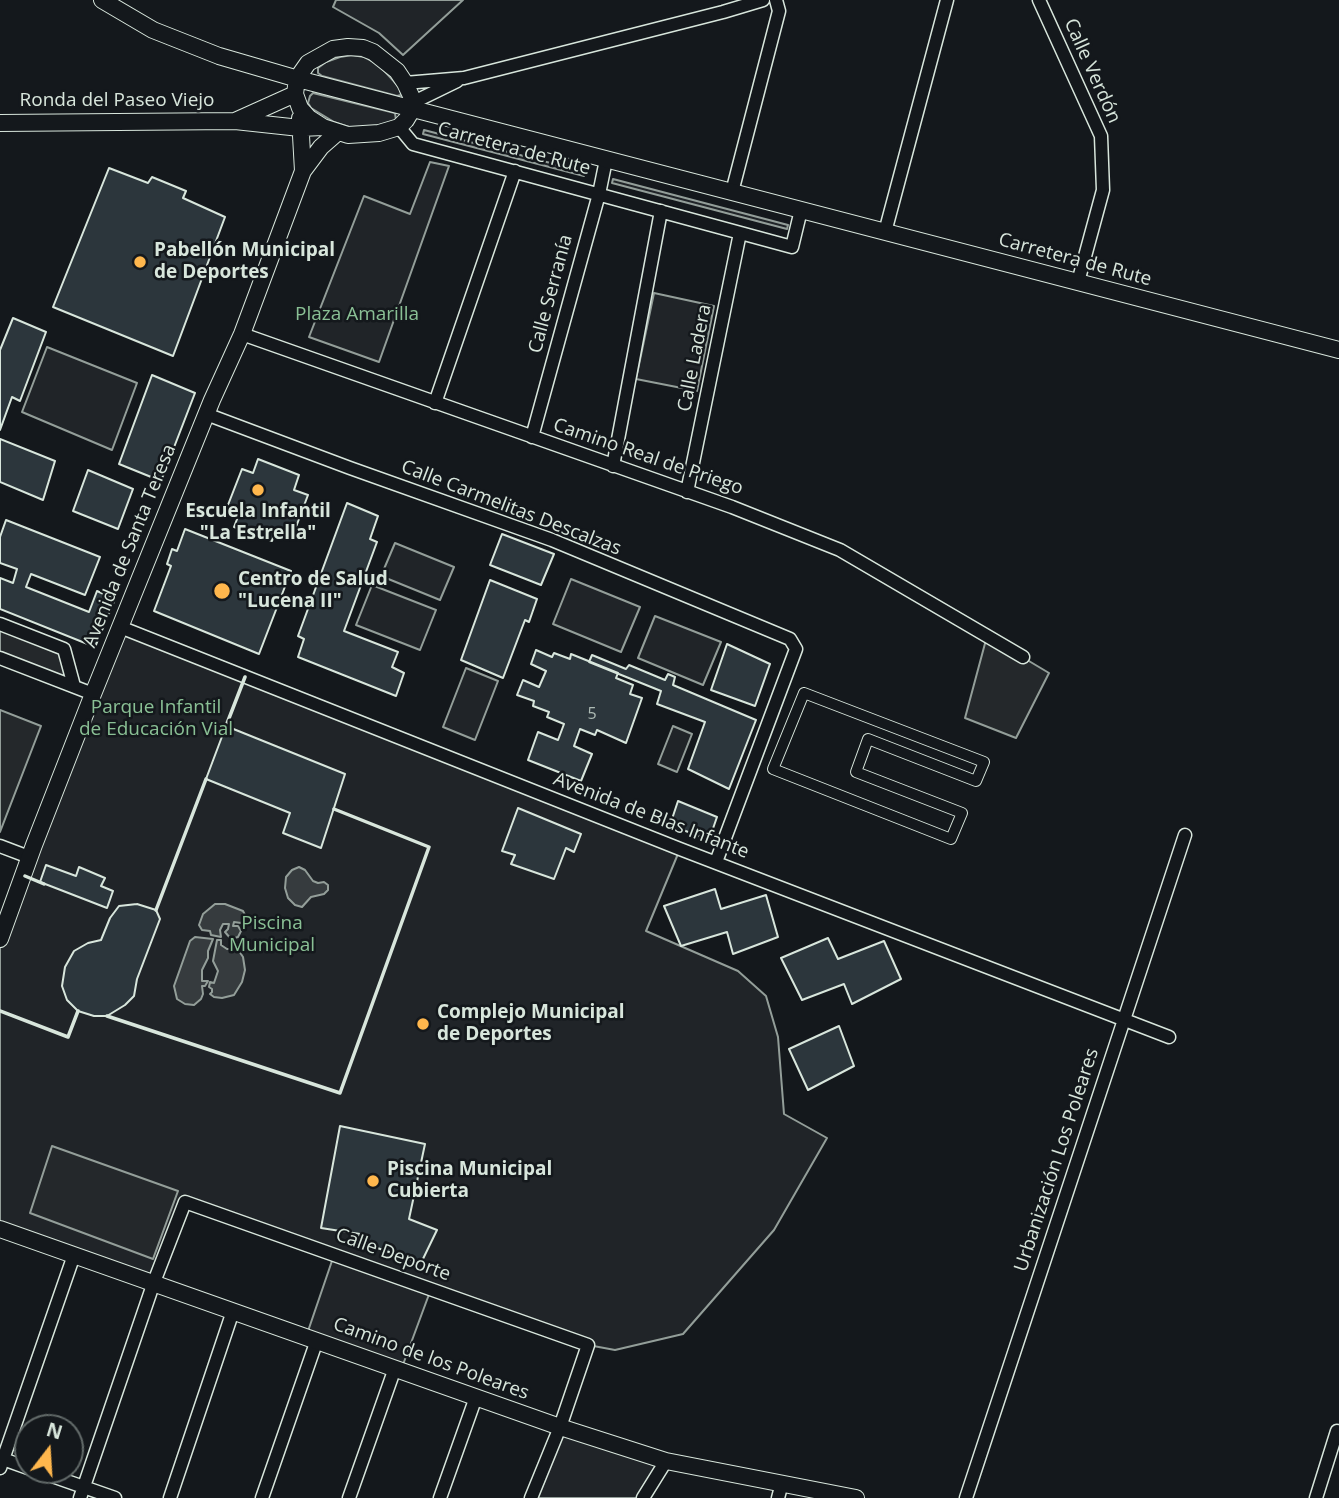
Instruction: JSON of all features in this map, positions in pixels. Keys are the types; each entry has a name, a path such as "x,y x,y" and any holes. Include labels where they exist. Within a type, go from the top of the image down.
{"street":[{"name":"Carretera de Rute","path":"103,0 153,30 219,56 298,94 413,106 606,160 1339,350"},
{"path":"405,83 464,78 763,0"},
{"path":"733,192 779,11 776,0"},
{"path":"885,232 947,0"},
{"name":"Calle Verdón","path":"1039,0 1101,136 1103,190 1078,282"},
{"name":"Ronda del Paseo Viejo","path":"235,121 298,94 308,63 333,50 348,47 373,52 397,71 405,83 413,106"},
{"path":"399,127 413,106 464,78"},
{"name":"Avenida de Santa Teresa","path":"298,94 303,171"},
{"path":"298,94 309,118 330,130"},
{"name":"Ronda del Paseo Viejo","path":"0,123 235,121 330,130 363,136 399,127"},
{"name":"Carretera de Rute","path":"399,127 413,144 792,247 801,210"},
{"name":"Avenida de Santa Teresa","path":"0,939 93,694 206,414 242,334 303,171 330,130"},
{"name":"Calle Serranía","path":"532,437 606,160"},
{"path":"435,403 515,171"},
{"path":"613,466 661,211"},
{"name":"Calle Ladera","path":"687,492 740,233"},
{"name":"Camino Real de Priego","path":"242,334 732,507 840,550 1023,657"},
{"name":"Calle Carmelitas Descalzas","path":"206,414 552,540 790,639 796,649 716,862"},
{"path":"0,624 64,649 74,686"},
{"name":"Avenida de Blas Infante","path":"120,626 667,844 1169,1037"},
{"path":"0,658 93,694"},
{"path":"804,693 984,762 976,781 868,739 856,772 962,813 951,839 773,769 804,693"},
{"name":"Urbanización Los Poleares","path":"966,1498 1185,835"},
{"path":"0,846 29,857"},
{"name":"Calle Deporte","path":"154,1282 185,1202 588,1345 560,1427"},
{"name":"Camino de los Poleares","path":"0,1228 560,1427 666,1461 780,1491 856,1498"},
{"path":"1,1462 74,1255"},
{"path":"82,1492 154,1282"},
{"path":"170,1498 233,1311"},
{"path":"262,1498 317,1340"},
{"path":"349,1498 395,1368"},
{"path":"440,1498 476,1397"},
{"path":"531,1498 560,1427"},
{"path":"1316,1498 1337,1431"},
{"path":"643,1498 666,1461"},
{"path":"65,1484 82,1492 115,1498"}],"green space":[{"path":"336,0 463,0 403,55 379,33 333,7"},
{"path":"352,55 378,64 400,88 401,95 318,73 318,68 326,62"},
{"path":"313,93 395,113 396,120 366,128 349,127 334,122 311,108 308,103"},
{"path":"424,130 585,172 584,176 423,134"},
{"name":"Plaza Amarilla","path":"430,162 449,166 379,362 309,337 364,196 410,214"},
{"path":"613,179 788,225 787,229 612,183"},
{"path":"654,293 714,306 697,391 636,379"},
{"path":"47,347 137,383 112,450 22,412"},
{"path":"395,543 454,567 440,600 381,576"},
{"path":"571,579 640,607 621,652 553,624"},
{"path":"372,585 436,610 420,650 356,625"},
{"path":"655,616 721,642 703,685 638,658"},
{"name":"Complejo Municipal de Deportes","path":"120,627 680,849 646,931 738,971 766,996 778,1037 784,1114 827,1138 774,1230 683,1334 615,1350 588,1345 431,1289 401,1370 306,1337 334,1255 185,1202 154,1282 0,1229 0,942"},
{"path":"466,668 498,681 475,740 443,727"},
{"path":"673,726 692,734 677,772 658,764"},
{"path":"560,1427 666,1461 643,1498 531,1498"}],"shaded area":[{"path":"0,624 64,649 74,686 0,658"},
{"path":"987,636 1049,673 1016,738 965,718"},
{"path":"0,710 41,726 0,832"},
{"path":"299,867 305,870 313,881 328,885 324,894 311,897 302,907 295,905 288,898 285,888 286,877"},
{"path":"215,904 225,904 243,911 246,917 241,923 234,922 233,926 238,926 241,931 238,937 231,939 225,932 229,924 223,924 221,937 202,930 199,925 203,914"},
{"path":"195,937 213,939 202,970 202,981 208,981 202,986 201,999 194,1005 177,999 174,986 190,941"},
{"path":"217,940 221,940 221,945 227,949 233,946 237,948 243,957 245,970 234,995 222,998 210,994 212,989 209,987 210,982 214,983 218,971 213,961"},
{"path":"52,1146 178,1191 153,1259 30,1213"}],"building":[{"name":"Pabellón Municipal de Deportes","path":"109,168 148,183 152,177 186,191 183,198 225,217 173,356 53,307"},
{"path":"13,318 46,332 20,401 12,397 0,430 0,350"},
{"path":"152,375 195,393 161,481 119,464"},
{"path":"0,439 55,461 43,500 0,482"},
{"path":"258,459 299,475 294,490 308,495 293,535 276,529 272,541 234,527 239,514 226,510 242,469 253,473"},
{"path":"88,470 133,489 118,529 73,511"},
{"path":"347,503 378,516 370,539 377,542 344,631 398,652 392,667 404,673 396,696 298,657 304,639 298,636"},
{"path":"6,520 100,557 85,595 31,574 26,587 89,612 97,591 115,599 95,647 0,609 0,578 13,583 17,569 0,563 0,537"},
{"name":"Centro de Salud \"Lucena II\"","path":"185,529 291,571 259,654 154,611 171,566 167,564 172,549 177,551"},
{"path":"502,534 554,554 541,585 490,565"},
{"path":"490,580 537,599 529,622 525,620 503,678 461,660"},
{"path":"727,644 770,664 755,706 711,690"},
{"path":"536,650 552,657 554,653 570,659 571,654 618,673 616,678 633,685 630,694 642,698 626,743 597,730 595,735 580,729 574,746 592,754 581,781 528,760 538,732 558,740 564,724 547,717 549,712 533,706 534,701 517,695 523,680 539,687 546,671 531,664"},
{"path":"592,655 626,669 629,665 665,680 668,674 675,677 673,685 756,720 729,789 688,769 705,722 657,704 661,691 589,662"},
{"path":"226,726 345,774 321,848 283,833 290,813 206,779"},
{"path":"678,801 717,817 709,840 670,825"},
{"path":"518,808 581,834 574,852 566,848 554,879 511,864 515,855 502,851"},
{"path":"46,865 76,876 79,867 105,878 101,886 113,891 107,908 40,882"},
{"path":"715,889 721,909 766,895 778,937 733,954 727,932 681,946 664,906"},
{"path":"137,904 156,910 160,919 137,979 134,996 107,1016 94,1016 78,1011 67,1000 62,986 65,967 74,951 88,943 101,940 110,918 119,906"},
{"path":"828,938 838,959 884,941 901,979 852,1004 844,984 802,1000 781,958"},
{"path":"839,1026 854,1066 808,1090 789,1049"},
{"name":"Piscina Municipal Cubierta","path":"340,1126 425,1144 409,1219 437,1230 421,1263 357,1241 360,1234 321,1228"}],"wall":[{"path":"226,726 245,677"},
{"path":"156,910 206,779"},
{"path":"107,1016 340,1093 429,847 334,809"},
{"path":"25,876 44,884"},
{"path":"0,1011 68,1037 78,1011"}],"place":[{"name":"Pabellón Municipal de Deportes","path":"140,262"},
{"name":"Escuela Infantil \"La Estrella\"","path":"258,490"},
{"name":"Centro de Salud \"Lucena II\"","path":"222,591"},
{"name":"Complejo Municipal de Deportes","path":"423,1024"},
{"name":"Piscina Municipal Cubierta","path":"373,1181"}],"park label":[{"name":"Parque Infantil de Educación Vial","path":"156,719"},
{"name":"Piscina Municipal","path":"272,935"}]}
